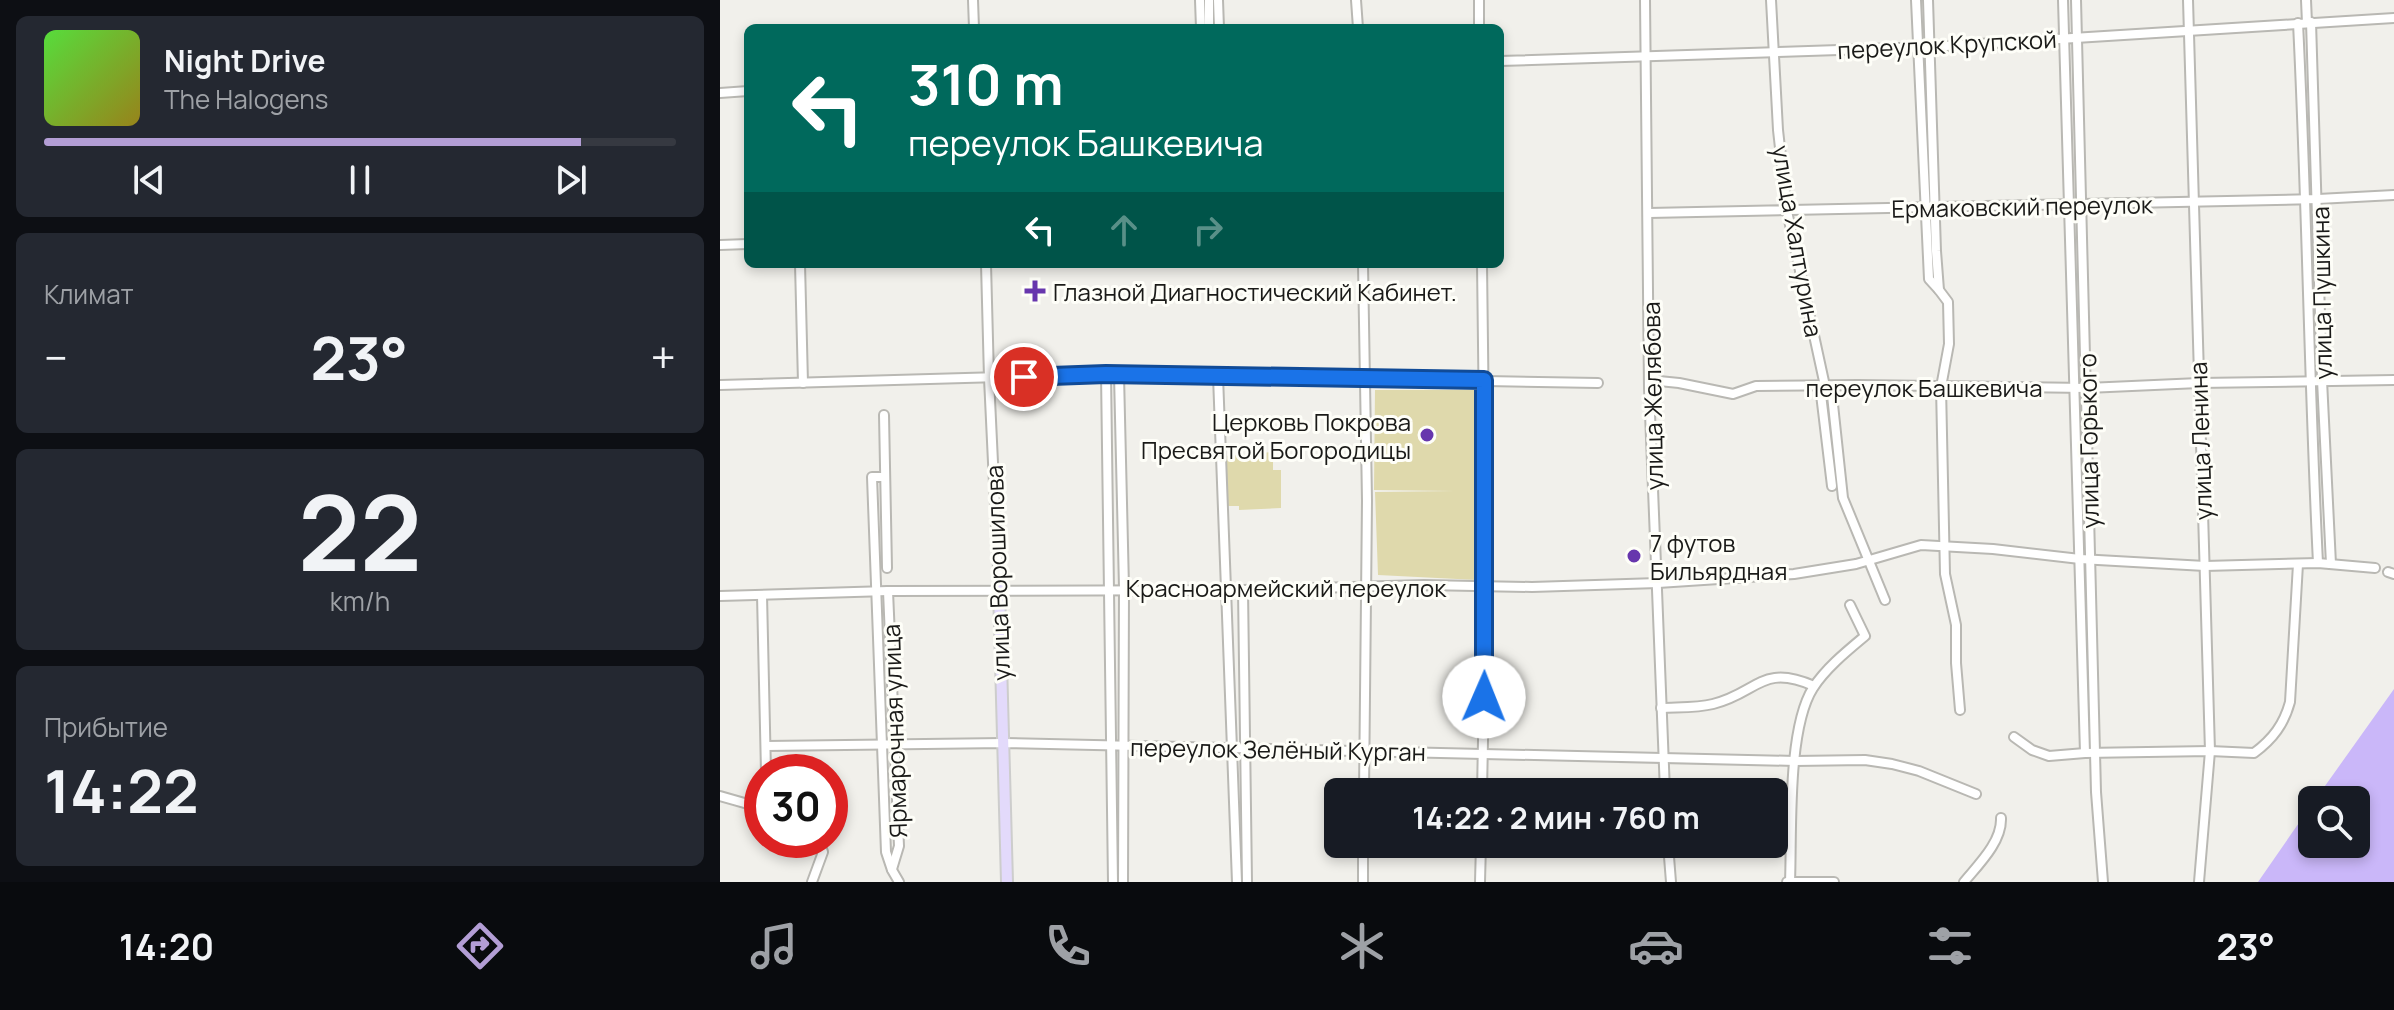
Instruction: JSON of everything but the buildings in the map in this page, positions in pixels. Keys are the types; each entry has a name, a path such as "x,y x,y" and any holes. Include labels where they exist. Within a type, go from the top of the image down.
{"main road":[{"name":"улица Ворошилова","path":"999,589 1007,882"}],"street":[{"path":"973,0 974,24"},
{"path":"1200,0 1201,24"},
{"path":"1209,0 1209,24"},
{"path":"1218,0 1219,24"},
{"path":"1356,0 1358,24"},
{"path":"1479,0 1479,24"},
{"name":"улица Желябова","path":"1645,0 1649,380 1664,778"},
{"name":"улица Халтурина","path":"1771,0 1787,211 1825,386 1843,498 1885,600"},
{"path":"1916,0 1929,207 1939,290 1948,302 1949,344 1941,387 1946,587 1956,625 1960,710"},
{"path":"1928,0 1929,207"},
{"name":"улица Горького","path":"2063,0 2080,559 2090,753 2103,882"},
{"name":"улица Горького","path":"2076,0 2091,560 2090,753"},
{"name":"улица Ленина","path":"2188,0 2210,751 2199,882"},
{"name":"улица Пушкина","path":"2306,0 2309,381 2318,563"},
{"name":"переулок Крупской","path":"1504,61 1930,47 2394,18"},
{"name":"улица Пушкина","path":"2305,23 2318,199 2322,380 2331,564"},
{"path":"720,93 744,91"},
{"name":"Ермаковский переулок","path":"1649,213 2394,195"},
{"path":"720,245 744,244"},
{"path":"800,268 803,383"},
{"name":"улица Ворошилова","path":"986,268 999,589"},
{"path":"1363,268 1364,778"},
{"path":"1482,268 1486,586 1482,778"},
{"path":"720,385 1106,374 1598,383"},
{"path":"1106,374 1113,882"},
{"path":"1119,375 1124,588 1123,882"},
{"path":"1218,376 1237,882"},
{"name":"переулок Башкевича","path":"1649,380 1733,394 1756,386 2087,388 2394,380"},
{"path":"1825,386 1832,486"},
{"path":"884,415 887,568"},
{"path":"885,477 872,477 875,591 886,852 899,882"},
{"name":"Красноармейский переулок","path":"720,596 999,589 1243,590 1365,585 1658,583 1794,574 1870,560 1921,545 2091,560 2205,566 2318,563 2375,568"},
{"path":"2014,737 2045,756 2210,751 2254,753 2268,742 2286,719 2290,702 2298,564"},
{"path":"1243,590 1247,882"},
{"name":"Ярмарочная улица","path":"888,591 899,846 892,870"},
{"path":"762,595 766,754"},
{"path":"1834,882 1787,882 1795,761 1804,707 1814,686 1865,636 1850,605"},
{"path":"1661,708 1713,704 1777,676 1814,686"},
{"name":"переулок Зелёный Курган","path":"766,746 1004,743 1244,751 1865,760 1919,771 1976,794"},
{"path":"720,796 744,803"},
{"path":"1964,882 1996,839 2001,818"},
{"path":"812,882 821,858"},
{"path":"1363,858 1363,882"},
{"path":"1480,882 1481,858"},
{"path":"1669,858 1671,882"}],"shaded area":[{"path":"1375,390 1478,390 1477,580 1378,575 1375,492 1454,491 1374,490"},
{"path":"1273,452 1273,470 1281,470 1281,508 1239,510 1239,506 1226,506 1224,456"},
{"path":"2394,689 2394,882 2258,882 2298,824 2298,858 2370,858 2370,786 2325,786"}],"place":[{"name":"Глазной Диагностический Кабинет.","path":"1035,291"},
{"name":"Церковь Покрова Пресвятой Богородицы","path":"1427,435"},
{"name":"7 футов Бильярдная","path":"1634,556"}],"route":[{"path":"1024,377 1106,374 1484,380 1484,697"}]}
